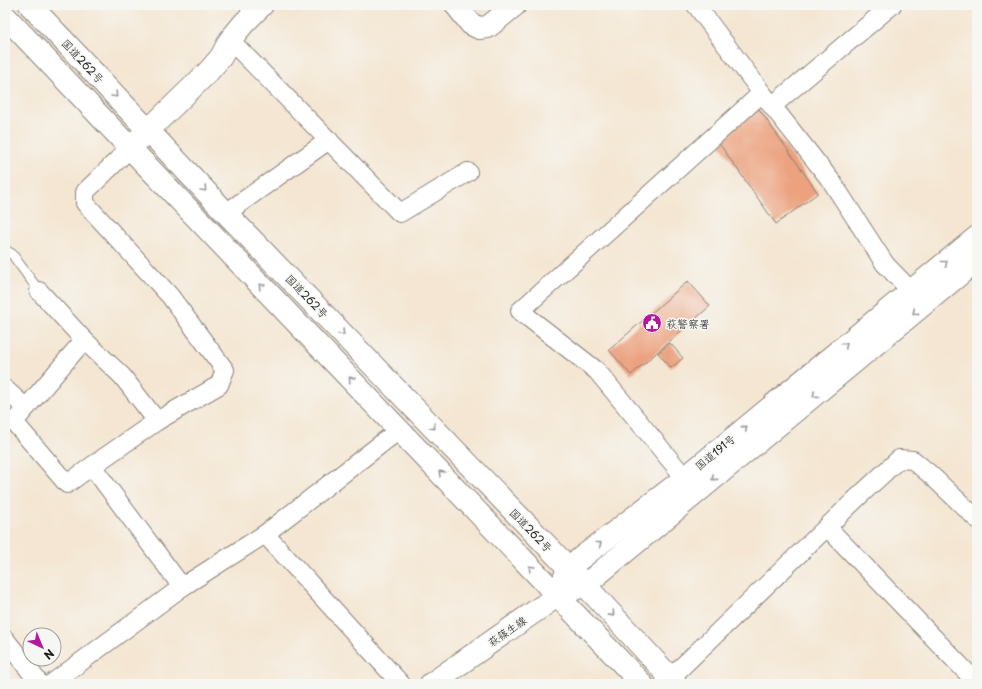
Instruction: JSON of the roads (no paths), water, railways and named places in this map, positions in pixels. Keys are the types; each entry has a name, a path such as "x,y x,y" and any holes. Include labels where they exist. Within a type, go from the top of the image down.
{"main road":[{"name":"国道262号","path":"30,5 226,213 585,585"},
{"path":"130,148 208,72 221,57 230,40 244,22 262,5"},
{"path":"456,5 471,24 479,28 488,27 516,5"},
{"path":"5,16 642,684"},
{"name":"国道191号","path":"568,568 685,478 911,291 974,251"},
{"name":"国道191号","path":"585,585 974,251"},
{"path":"557,596 568,568"},
{"path":"585,585 670,682"},
{"name":"萩篠生線","path":"431,684 557,596 585,585"}],"street":[{"path":"696,5 767,100 832,182 885,264 911,291"},
{"path":"685,478 597,371 520,311 767,100 892,5"},
{"path":"230,40 400,213 468,172"},
{"path":"226,213 329,140"},
{"path":"84,340 14,422 67,484 157,421 219,385 225,370 170,296 85,203 84,192 130,148"},
{"path":"38,291 84,340 122,376 157,421"},
{"path":"5,389 26,408"},
{"path":"51,684 182,587 265,534 400,430"},
{"path":"670,682 857,498 899,459 913,460 977,519"},
{"path":"92,466 182,587"},
{"path":"828,527 977,682"},
{"path":"265,534 401,684"},
{"path":"5,639 40,684"}],"lane":[{"path":"5,250 12,254 38,291"}],"place":[{"name":"萩警察署","path":"652,323"}]}
